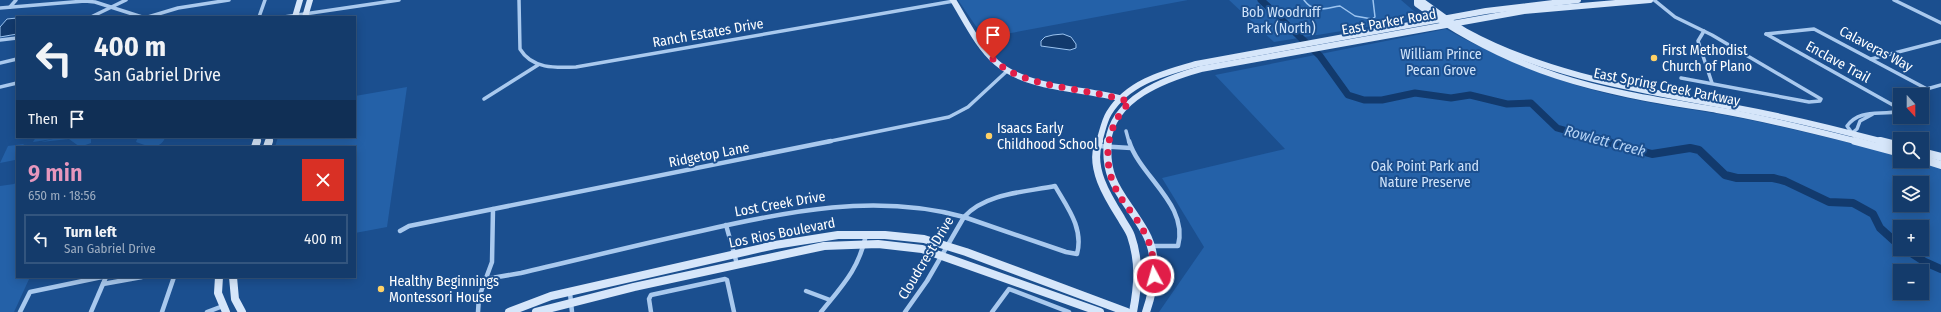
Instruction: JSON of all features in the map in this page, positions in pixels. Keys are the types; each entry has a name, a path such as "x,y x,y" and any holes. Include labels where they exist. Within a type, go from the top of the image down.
{"main road":[{"path":"295,16 300,0"},
{"path":"305,15 310,0"},
{"name":"East Spring Creek Parkway","path":"1417,0 1417,4 1439,21 1446,22 1489,49 1541,70 1604,90 1650,100 1692,106 1893,145"},
{"path":"1420,0 1446,22"},
{"name":"East Parker Road","path":"1133,312 1138,287 1137,257 1131,235 1108,197 1100,178 1097,165 1097,146 1105,119 1121,98 1135,86 1155,76 1180,67 1198,66 1366,37 1446,22 1503,8 1578,0"},
{"name":"East Parker Road","path":"1446,22 1454,24 1519,11 1650,0"},
{"path":"953,1 993,59 1007,72 1035,81 1121,98 1130,102"},
{"path":"1554,2 1559,7"},
{"name":"East Parker Road","path":"1366,37 1439,21"},
{"name":"East Spring Creek Parkway","path":"1454,24 1500,48 1566,72 1642,91 1780,116 1893,151"},
{"name":"East Parker Road","path":"1146,312 1152,297 1154,282 1154,266 1150,246 1145,233 1119,195 1109,168 1108,147 1114,124 1130,102 1163,80 1198,66"},
{"path":"1155,76 1163,80"},
{"path":"1689,99 1692,106"},
{"path":"1929,154 1941,158"},
{"path":"1929,161 1941,164"},
{"name":"Los Rios Boulevard","path":"509,312 532,302 570,292 816,237 866,235 902,236 924,239 947,246 1126,312"},
{"name":"Los Rios Boulevard","path":"536,312 570,302 737,264 824,246 864,244 922,249 1100,312"},
{"path":"219,278 218,293 225,309"},
{"path":"233,278 235,299 242,312"}],"street":[{"path":"10,7 16,0"},
{"path":"93,16 126,0"},
{"path":"151,16 178,8 230,0"},
{"path":"259,16 265,0"},
{"path":"295,16 399,0"},
{"name":"Ranch Estates Drive","path":"519,0 520,49 525,58 538,65 556,68 576,67 953,1"},
{"path":"1654,0 1675,18 1704,32 1821,99 1820,101 1809,102 1681,78"},
{"path":"1894,0 1941,23"},
{"path":"0,8 71,1 95,2 139,16"},
{"name":"Enclave Trail","path":"1814,28 1766,34 1893,106"},
{"name":"Calaveras Way","path":"1814,28 1925,88"},
{"path":"1704,32 1699,37 1698,41 1712,83"},
{"path":"0,40 16,38"},
{"path":"1870,59 1941,41"},
{"path":"0,63 16,59"},
{"path":"484,99 538,65"},
{"name":"Ridgetop Lane","path":"400,231 409,226 949,117 968,107 1007,72"},
{"path":"0,87 16,83"},
{"path":"1929,88 1941,85"},
{"path":"1852,137 1847,126 1854,117 1862,114 1893,113"},
{"path":"1852,137 1860,122 1872,114"},
{"path":"1126,131 1131,148 1172,206 1180,234 1178,246 1150,246"},
{"path":"1097,146 1131,148"},
{"name":"Cloudcrest Drive","path":"905,312 942,255 963,217 978,206 992,200 1055,186 1079,233 1080,247 1077,254"},
{"name":"Lost Creek Drive","path":"486,279 518,275 576,259 791,211 842,205 889,205 916,207 963,217 1066,252 1077,254"},
{"path":"478,312 480,291 492,262 493,209"},
{"path":"726,225 737,264"},
{"path":"821,312 852,276 866,235"},
{"path":"20,312 30,292 97,278"},
{"path":"91,312 106,278"},
{"path":"103,284 136,278"},
{"path":"162,312 174,278"},
{"path":"651,312 649,299 651,295 725,279 727,280 734,312"},
{"path":"992,312 1009,289 1069,312"},
{"path":"806,291 830,300"},
{"path":"570,292 572,312"},
{"path":"207,312 225,309"}],"green space":[{"path":"958,0 1188,0 984,38"},
{"name":"Bob Woodruff Park (North)","path":"1229,0 1401,0 1422,18 1274,42"},
{"name":"Oak Point Park and Nature Preserve","path":"1446,29 1511,61 1556,79 1603,93 1640,101 1735,117 1859,145 1893,154 1893,168 1929,168 1929,164 1941,168 1941,312 1159,312 1204,247 1162,178 1285,149 1215,75"},
{"path":"407,87 387,227 356,233 356,146 275,146 278,138 356,138 356,96"},
{"path":"35,138 91,138 91,143 83,146 79,146 69,139 41,142 53,139 33,142"},
{"path":"138,138 165,138 159,145 156,146 144,145 136,142"},
{"path":"24,144 23,146 16,146 15,160 0,163 8,146"},
{"path":"16,183 16,278 30,278 14,312 0,312 0,186"}],"shaded area":[{"path":"16,18 16,34 0,37 0,27 7,19"},
{"path":"1063,34 1071,37 1076,44 1076,48 1070,50 1041,46 1041,41 1045,37"}],"waterway":[{"name":"Rowlett Creek","path":"1261,0 1320,56 1348,95 1364,100 1382,100 1415,93 1451,98 1470,95 1507,104 1531,103 1557,128 1607,142"},
{"path":"1304,0 1316,9 1340,6 1355,16 1372,19 1375,17 1373,0"},
{"name":"Rowlett Creek","path":"1604,141 1652,154 1690,148 1699,150 1725,175 1737,178 1773,178 1785,181 1829,202 1853,203 1873,214 1880,228 1893,240"},
{"name":"Rowlett Creek","path":"1916,256 1941,269"}],"place":[{"name":"First Methodist Church of Plano","path":"1654,58"},
{"name":"Isaacs Early Childhood School","path":"989,136"},
{"name":"Healthy Beginnings Montessori House","path":"381,289"}],"route":[{"path":"993,59 1007,72 1025,78 1106,94 1130,102 1119,116 1111,132 1108,147 1109,168 1119,195 1145,233 1150,246 1154,266 1154,276"}],"park label":[{"name":"William Prince Pecan Grove","path":"1441,62"}]}
